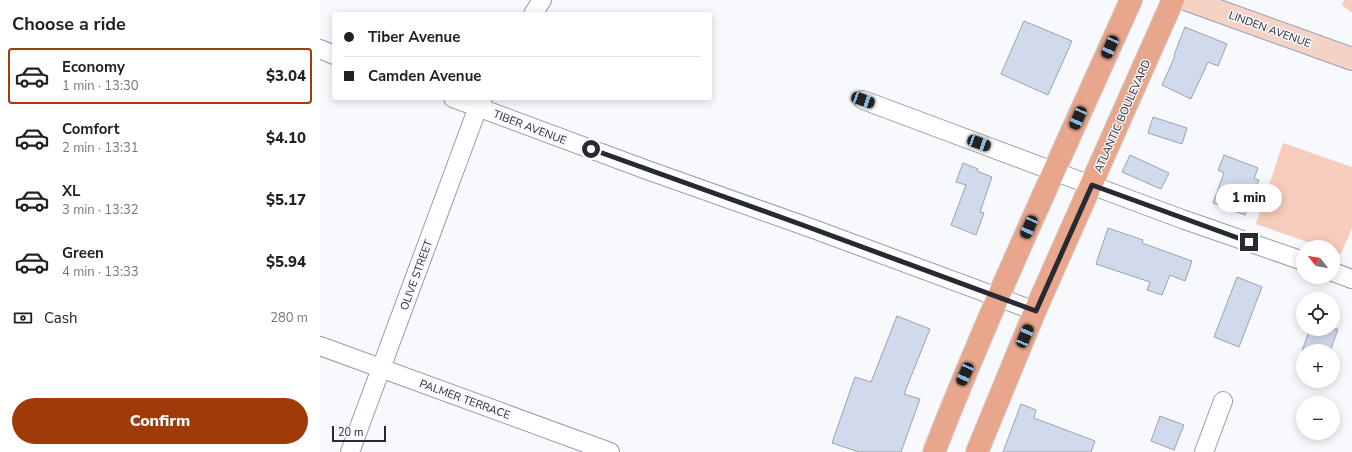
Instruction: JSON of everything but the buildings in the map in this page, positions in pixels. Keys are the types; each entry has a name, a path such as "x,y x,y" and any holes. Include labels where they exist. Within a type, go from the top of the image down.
{"main road":[{"path":"934,452 998,297 1131,0"},
{"name":"ATLANTIC BOULEVARD","path":"977,452 1036,311 1174,0"}],"street":[{"path":"534,12 542,0"},
{"name":"LINDEN AVENUE","path":"1188,0 1352,59"},
{"path":"320,50 332,54"},
{"name":"TIBER AVENUE","path":"464,100 481,103 639,168 808,227 1036,311"},
{"path":"863,100 1182,219 1296,259"},
{"name":"OLIVE STREET","path":"350,452 481,103"},
{"path":"1340,275 1352,279"},
{"name":"PALMER TERRACE","path":"320,346 610,452"},
{"path":"1204,452 1223,401"}],"shaded area":[{"path":"1344,0 1352,0 1352,13 1342,5"},
{"path":"1283,143 1352,167 1352,228 1341,254 1340,240 1302,240 1256,224"}],"route":[{"path":"591,149 1036,311 1092,185 1182,219 1249,242"}]}
